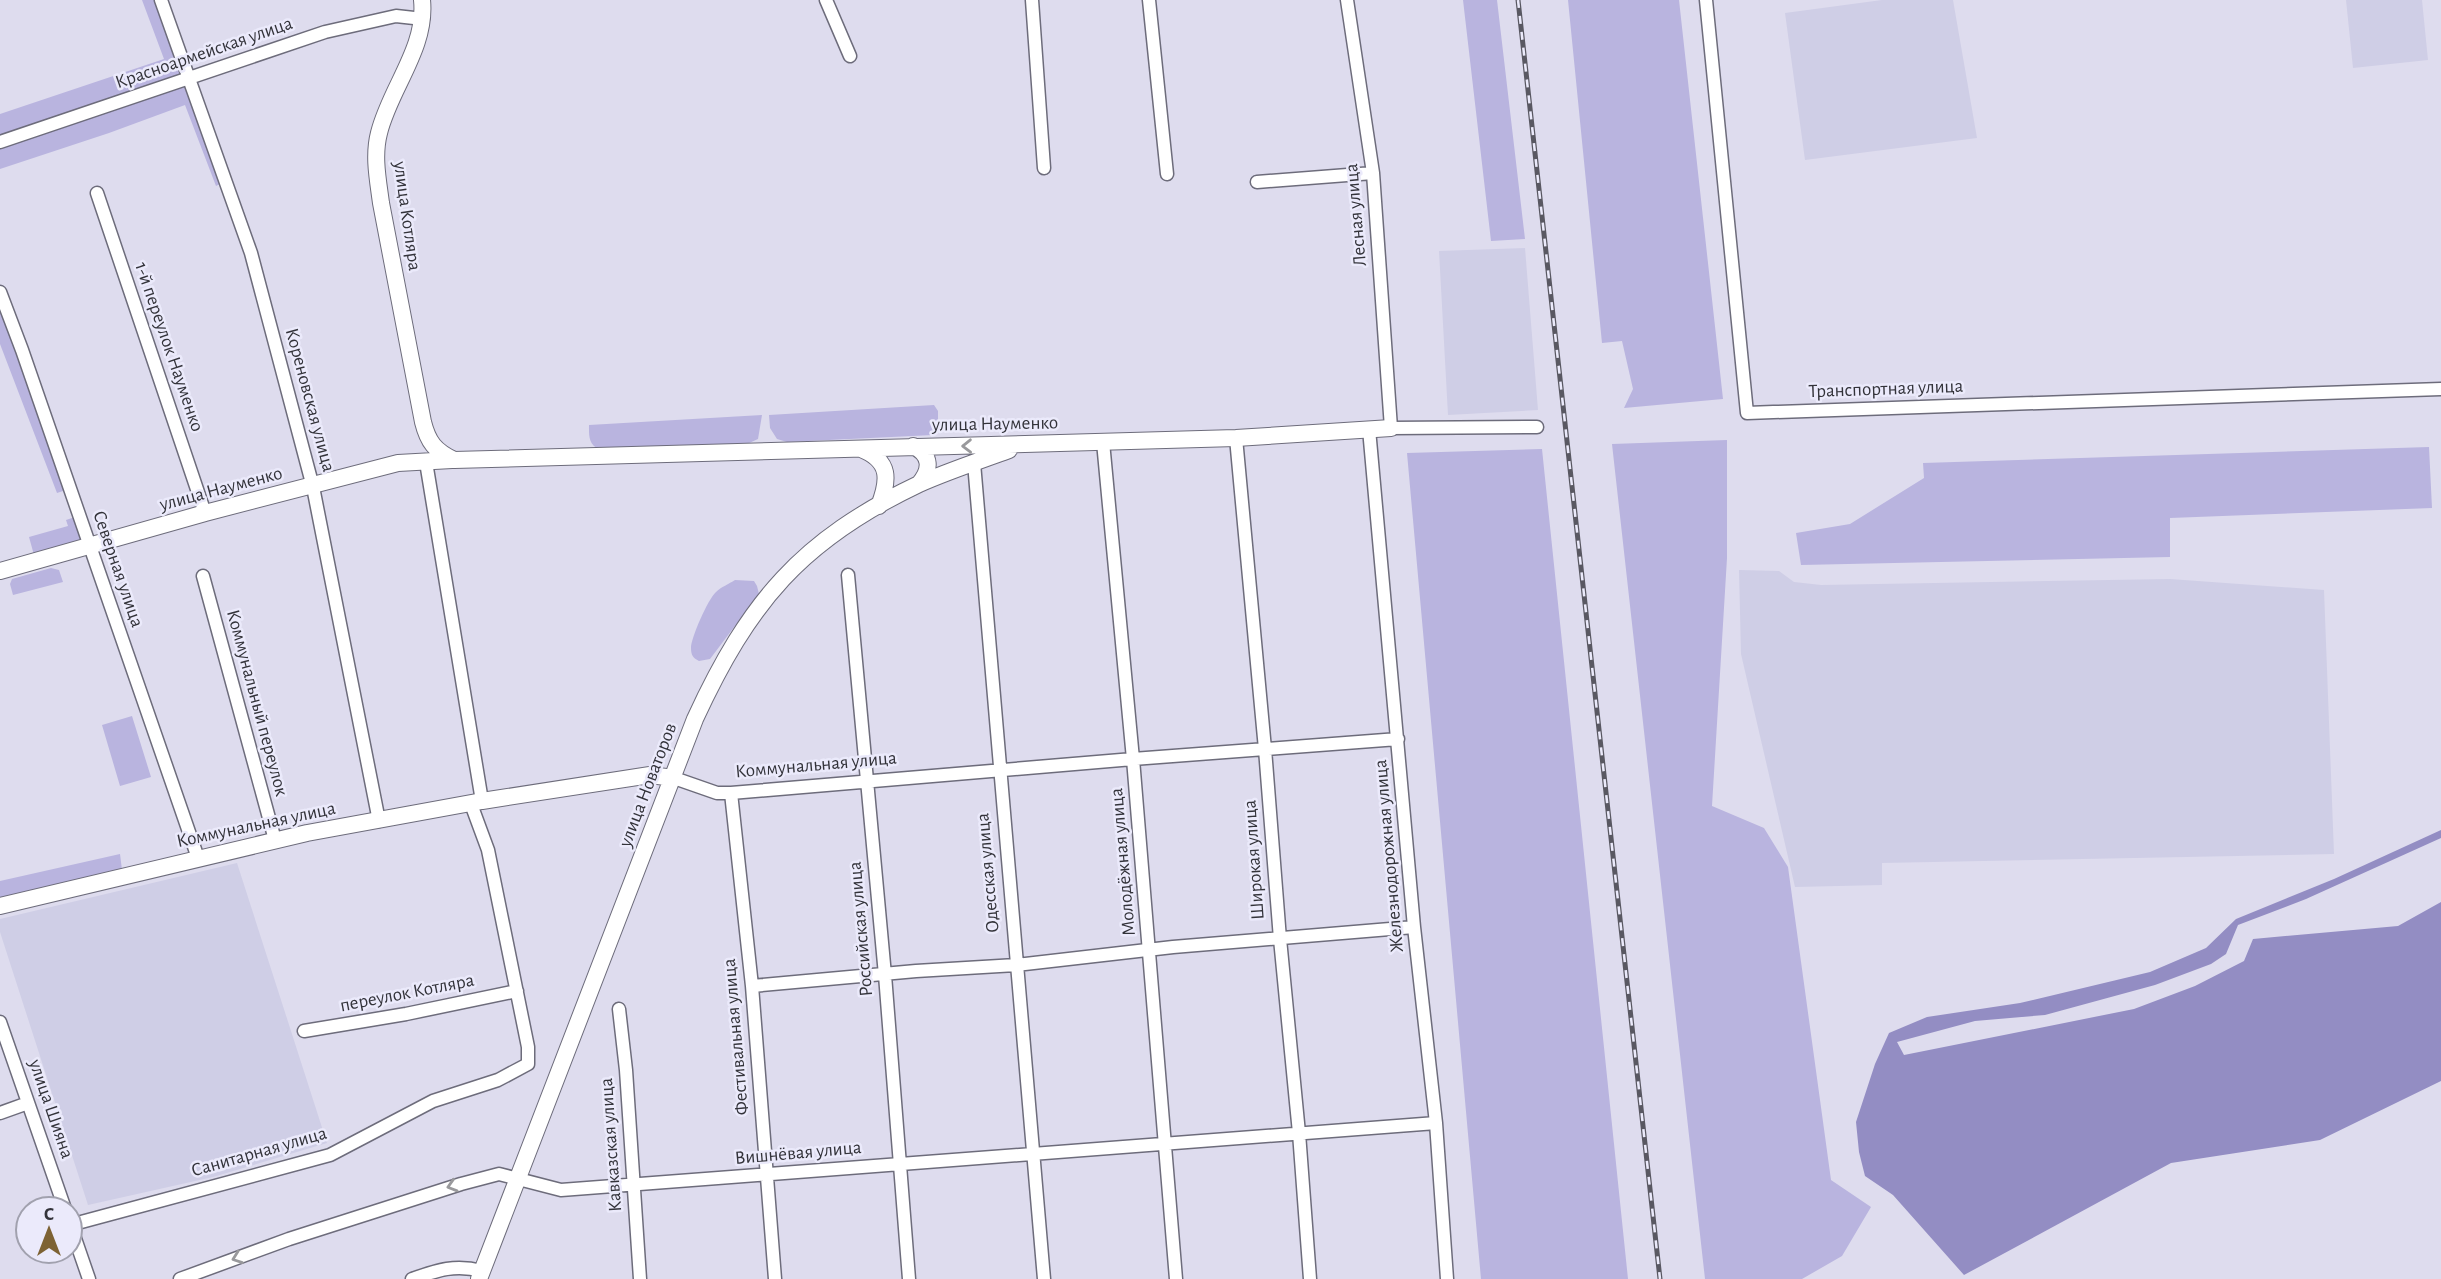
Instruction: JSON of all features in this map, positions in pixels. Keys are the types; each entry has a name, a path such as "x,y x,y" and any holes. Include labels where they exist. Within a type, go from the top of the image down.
{"main road":[{"name":"улица Котляра","path":"422,0 423,19 379,134 376,167 423,422 430,442 439,452 454,460"},
{"name":"улица Науменко","path":"0,571 205,513 398,463 859,448 884,459 913,446 1236,438 1391,428"},
{"name":"улица Новаторов","path":"480,1275 695,719 731,647 762,601 806,554 837,530 919,484 1021,445"},
{"path":"884,459 901,481 919,484 925,476 928,461 920,450 913,446"},
{"path":"878,506 885,486 884,459"},
{"name":"Коммунальная улица","path":"0,906 198,858 379,821 650,775 674,778"}],"street":[{"name":"Кореновская улица","path":"161,0 251,253 313,486 379,821"},
{"path":"826,0 849,56"},
{"path":"1032,0 1044,168"},
{"path":"1149,0 1167,174"},
{"name":"Лесная улица","path":"1347,0 1373,173 1391,428"},
{"name":"Транспортная улица","path":"1706,0 1747,413 2441,389"},
{"name":"Красноармейская улица","path":"0,142 325,32 396,16 423,19"},
{"path":"1257,182 1373,173"},
{"name":"1-й переулок Науменко","path":"97,193 205,513"},
{"name":"Северная улица","path":"0,292 198,858"},
{"name":"улица Науменко","path":"1391,428 1537,427"},
{"name":"Железнодорожная улица","path":"1369,429 1414,927 1436,1123 1447,1279"},
{"name":"Широкая улица","path":"1236,438 1310,1279"},
{"name":"Молодёжная улица","path":"1103,442 1133,759 1176,1279"},
{"path":"426,462 467,704 477,803 517,991"},
{"name":"Одесская улица","path":"974,463 1044,1279"},
{"name":"Российская улица","path":"848,575 885,975 909,1279"},
{"name":"Коммунальный переулок","path":"203,576 275,841"},
{"name":"Коммунальная улица","path":"674,778 717,793 731,793 1398,739"},
{"name":"Фестивальная улица","path":"731,793 752,986 775,1279"},
{"path":"752,986 1016,965 1149,950 1414,927"},
{"name":"переулок Котляра","path":"304,1031 406,1014 517,991"},
{"name":"Санитарная улица","path":"84,1220 330,1155 433,1101 498,1080 528,1064 528,1047 517,991"},
{"name":"Кавказская улица","path":"619,1009 626,1070 640,1279"},
{"name":"улица Шияна","path":"0,1022 60,1195"},
{"path":"0,1113 29,1103"},
{"name":"Вишнёвая улица","path":"180,1279 289,1239 499,1174 561,1190 1436,1123"},
{"path":"412,1279 442,1269 465,1266 480,1275"}],"shaded area":[{"path":"142,0 156,0 183,74 0,139 0,114 164,59"},
{"path":"1463,0 1497,0 1525,239 1491,241"},
{"path":"1568,0 1679,0 1723,399 1624,408 1633,389 1622,341 1602,343"},
{"path":"1882,0 1953,0 1977,138 1805,160 1785,13"},
{"path":"2346,0 2422,0 2428,60 2353,68"},
{"path":"181,86 188,89 222,183 216,186 185,105 0,169 0,147"},
{"path":"1525,248 1538,410 1448,415 1439,251"},
{"path":"0,309 69,489 57,493 0,344"},
{"path":"934,405 938,411 938,430 933,435 787,442 777,439 770,428 769,415"},
{"path":"762,415 758,439 747,444 599,449 593,445 589,435 589,425"},
{"path":"1727,440 1727,558 1712,806 1764,828 1788,867 1831,1180 1871,1207 1842,1256 1802,1279 1705,1279 1612,444"},
{"path":"2429,447 2432,508 2170,518 2170,557 1801,565 1796,533 1850,524 1924,478 1923,463"},
{"path":"1542,449 1628,1279 1481,1279 1407,453"},
{"path":"78,516 85,539 34,555 29,537 68,526 66,520"},
{"path":"51,568 59,570 63,582 13,595 10,584 12,579"},
{"path":"1739,570 1779,571 1794,582 1821,585 2170,579 2324,590 2334,854 1882,863 1882,885 1795,887 1741,654"},
{"path":"735,580 754,581 759,594 710,659 699,661 691,653 691,648 700,619 716,592"},
{"path":"132,716 151,777 120,786 102,725"},
{"path":"2441,830 2441,838 2306,899 2238,925 2226,954 2211,964 2155,985 2045,1015 1975,1021 1897,1042 1904,1055 2134,1009 2195,986 2244,961 2253,939 2398,926 2441,902 2441,1081 2320,1140 2171,1163 1964,1275 1893,1195 1865,1176 1856,1122 1875,1064 1889,1033 1927,1017 2020,1003 2150,972 2206,948 2236,919 2334,879"},
{"path":"120,854 122,870 0,899 0,881"},
{"path":"237,863 327,1143 213,1177 88,1205 0,932 0,919"}],"railway":[{"path":"1518,0 1660,1279"}]}
